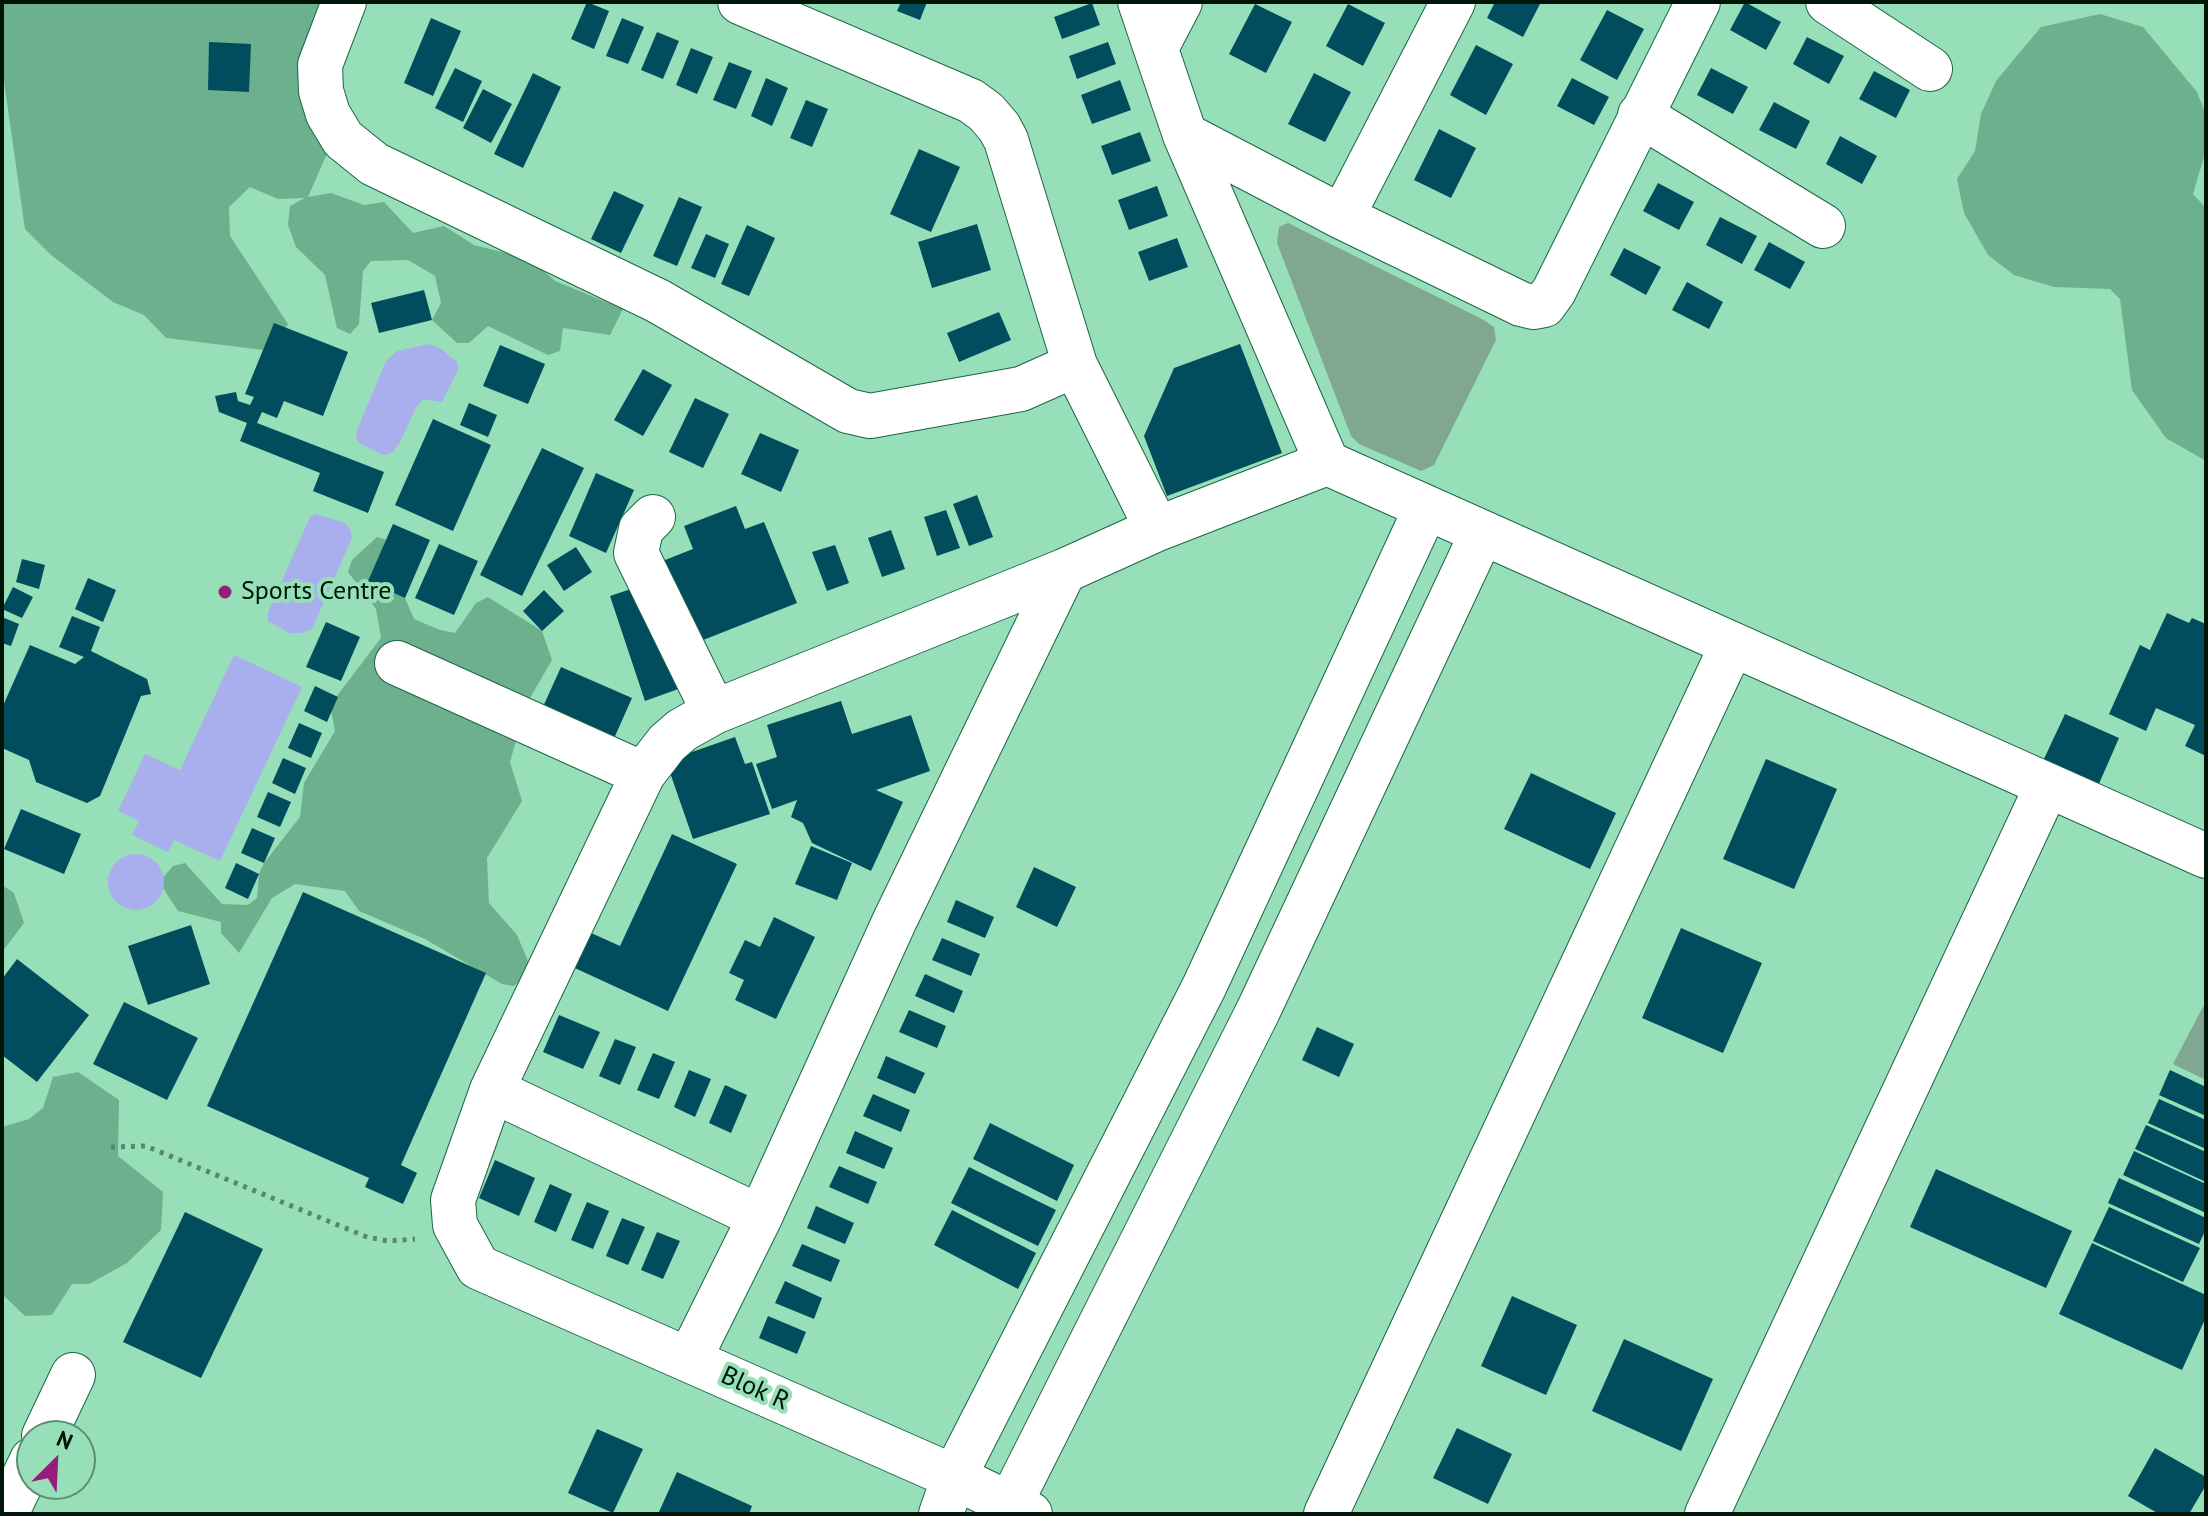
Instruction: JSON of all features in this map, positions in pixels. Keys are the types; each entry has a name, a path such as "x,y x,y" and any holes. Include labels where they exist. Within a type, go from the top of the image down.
{"street":[{"path":"344,2 320,65 321,91 328,114 343,139 374,164 658,301 848,411 870,416 1021,389 1075,365"},
{"path":"740,2 959,96 986,112 1006,140 1075,365 1157,529"},
{"path":"1140,2 1185,135 1327,463 2206,856"},
{"path":"1156,48 1180,2"},
{"path":"1342,217 1453,2"},
{"path":"1185,135 1342,217 1521,304 1533,307 1544,305 1554,291 1698,2"},
{"path":"1828,2 1930,69"},
{"path":"1640,115 1823,226"},
{"path":"455,1225 453,1200 492,1090 643,774 667,743 682,730 714,712 1064,571 1157,529 1327,463"},
{"path":"948,1496 1204,987 1426,508"},
{"path":"638,533 636,553 714,712"},
{"path":"1014,1511 1258,1011 1482,533"},
{"path":"689,1360 760,1217 894,922 1064,571"},
{"path":"1326,1514 1732,645"},
{"path":"397,663 643,774"},
{"path":"1707,1514 2047,786"},
{"path":"1204,987 1258,1011"},
{"path":"492,1090 760,1217"},
{"name":"Blok R","path":"455,1225 478,1267 689,1360 948,1496 1014,1511"},
{"path":"52,1420 73,1375"},
{"path":"6,1514 16,1493"}],"path":[{"path":"111,1147 145,1146 367,1237 388,1241 419,1238 455,1225"}],"green space":[{"path":"2,2 331,2 332,142 308,197 331,193 364,205 384,202 413,233 444,226 474,245 530,259 555,281 623,309 610,335 563,328 560,351 548,355 488,326 469,343 457,343 432,320 441,303 435,276 408,260 371,261 363,271 359,324 350,334 337,328 325,275 296,247 288,225 290,206 305,198 278,199 250,187 229,207 230,236 288,324 272,351 166,338 144,315 113,302 51,255 25,229 2,67"},
{"path":"2100,14 2143,27 2197,92 2206,115 2206,150 2193,194 2206,208 2206,461 2166,438 2132,390 2120,299 2110,289 2054,287 2014,275 1988,255 1964,213 1957,179 1975,151 1981,114 1996,81 2041,27"},
{"path":"1288,223 1494,327 1496,340 1434,465 1421,471 1359,444 1351,436 1277,243 1279,227"},
{"path":"377,537 401,544 405,598 414,619 455,633 476,603 488,597 542,631 552,660 526,705 510,762 522,801 487,858 489,903 517,935 533,973 513,986 502,984 425,939 359,911 345,891 295,884 272,898 239,953 221,933 221,922 178,911 159,882 173,866 185,863 222,904 248,905 257,898 259,874 264,863 300,817 304,783 335,731 330,705 381,638 376,609 348,572 352,560"},
{"path":"2,885 14,893 24,923 2,952"},
{"path":"2206,1001 2206,1080 2173,1064"},
{"path":"78,1072 119,1100 118,1156 163,1192 161,1230 127,1263 89,1284 72,1284 52,1315 25,1316 2,1294 2,1127 29,1119 43,1108 53,1077"}],"water":[{"path":"428,344 440,348 457,362 458,370 442,402 423,399 393,452 386,455 359,443 357,430 386,361 397,351"},
{"path":"316,514 345,523 352,538 312,629 289,633 268,621 268,612 310,517"},
{"path":"234,655 302,687 220,861 174,840 168,852 132,835 139,821 118,811 145,754 180,770"},
{"path":"136,854 156,862 164,882 156,902 136,910 116,902 108,882 116,862"}],"building":[{"path":"587,2 609,11 594,49 571,39"},
{"path":"901,2 927,2 920,20 897,11"},
{"path":"1495,2 1541,2 1523,37 1487,18"},
{"path":"1745,2 1781,22 1766,50 1730,30"},
{"path":"1092,3 1100,25 1062,39 1054,17"},
{"path":"1255,4 1292,22 1266,73 1229,54"},
{"path":"1348,4 1385,23 1363,66 1326,46"},
{"path":"1607,10 1644,29 1617,80 1580,60"},
{"path":"431,18 461,31 433,96 404,83"},
{"path":"622,18 644,27 628,64 606,56"},
{"path":"657,32 679,41 663,79 641,70"},
{"path":"1807,37 1844,56 1829,84 1793,64"},
{"path":"209,42 251,44 249,92 208,90"},
{"path":"1108,42 1116,64 1077,79 1069,56"},
{"path":"1476,45 1513,64 1486,115 1450,95"},
{"path":"691,48 713,57 697,94 676,85"},
{"path":"729,62 752,71 736,109 713,100"},
{"path":"455,68 482,81 463,122 435,108"},
{"path":"1711,68 1748,87 1733,114 1697,95"},
{"path":"1874,71 1910,90 1896,118 1859,99"},
{"path":"533,73 561,87 523,168 494,154"},
{"path":"1314,73 1351,92 1325,142 1288,124"},
{"path":"766,78 788,88 772,126 751,116"},
{"path":"1572,78 1609,97 1594,125 1557,106"},
{"path":"1120,80 1131,110 1092,124 1081,95"},
{"path":"483,89 512,104 491,143 463,128"},
{"path":"806,100 828,109 812,147 790,138"},
{"path":"1774,102 1810,121 1796,149 1759,130"},
{"path":"1439,129 1476,148 1451,198 1414,180"},
{"path":"1140,132 1151,161 1112,175 1101,146"},
{"path":"1840,136 1877,156 1862,184 1826,164"},
{"path":"919,149 960,167 931,232 890,214"},
{"path":"1658,183 1694,202 1679,230 1643,211"},
{"path":"1157,186 1168,216 1129,230 1118,200"},
{"path":"614,191 644,205 621,253 591,239"},
{"path":"679,197 702,207 677,266 653,256"},
{"path":"1720,217 1757,236 1742,264 1706,245"},
{"path":"977,224 991,270 932,288 918,242"},
{"path":"747,225 775,238 749,296 721,284"},
{"path":"706,234 729,244 715,278 691,268"},
{"path":"1177,238 1188,267 1149,281 1138,252"},
{"path":"1769,242 1805,262 1790,289 1754,270"},
{"path":"1624,248 1661,267 1646,295 1610,275"},
{"path":"1687,282 1723,302 1709,329 1672,310"},
{"path":"424,290 432,320 379,333 371,303"},
{"path":"999,312 1011,340 959,362 947,333"},
{"path":"274,323 348,352 323,416 284,401 277,418 262,412 257,423 384,472 368,513 313,491 320,473 240,441 247,423 219,412 215,396 236,392 238,401 250,405 254,397 245,394"},
{"path":"1240,344 1282,453 1167,496 1144,436 1174,368"},
{"path":"500,345 545,364 528,404 483,386"},
{"path":"643,369 672,385 643,436 614,420"},
{"path":"695,398 729,414 703,468 669,452"},
{"path":"469,403 497,415 488,437 460,425"},
{"path":"433,419 491,445 453,531 395,505"},
{"path":"760,433 799,450 781,492 741,474"},
{"path":"542,448 584,468 522,596 480,575"},
{"path":"596,473 634,490 606,553 569,536"},
{"path":"977,495 993,537 969,546 953,504"},
{"path":"736,506 745,529 764,522 797,603 693,644 660,562 693,549 684,526"},
{"path":"946,510 960,548 937,556 924,517"},
{"path":"393,524 430,540 405,598 368,581"},
{"path":"891,530 905,569 882,577 868,538"},
{"path":"439,544 478,561 454,615 415,598"},
{"path":"835,545 849,583 827,591 812,552"},
{"path":"576,547 592,572 564,591 547,565"},
{"path":"22,559 45,565 39,589 16,582"},
{"path":"88,578 116,590 103,622 75,609"},
{"path":"646,584 681,688 645,701 610,596"},
{"path":"13,587 33,597 22,618 2,609"},
{"path":"544,590 564,611 542,631 523,611"},
{"path":"2167,613 2189,623 2192,618 2206,624 2206,756 2185,746 2195,725 2156,708 2146,731 2109,714 2140,645 2150,650"},
{"path":"72,616 100,627 91,651 147,679 151,694 141,696 100,796 87,803 36,782 29,760 2,748 2,708 30,645 75,664 84,657 59,647"},
{"path":"2,617 19,624 11,646 2,643"},
{"path":"326,622 360,637 341,681 306,667"},
{"path":"561,667 632,698 608,752 537,720"},
{"path":"315,686 338,697 327,722 304,711"},
{"path":"841,701 852,734 911,715 930,771 876,790 903,802 871,871 812,843 803,823 791,817 797,800 772,809 756,764 777,757 767,725"},
{"path":"2065,714 2119,738 2098,786 2043,761"},
{"path":"299,723 322,733 311,758 288,748"},
{"path":"735,737 745,764 752,762 770,814 693,839 666,761"},
{"path":"283,758 306,768 295,794 272,783"},
{"path":"1766,759 1837,789 1794,889 1723,859"},
{"path":"1531,773 1616,813 1590,869 1504,829"},
{"path":"268,792 291,802 280,827 257,817"},
{"path":"21,809 81,834 64,874 4,849"},
{"path":"252,828 275,838 264,863 241,853"},
{"path":"672,834 737,864 668,1011 564,963 580,928 620,946"},
{"path":"811,846 852,863 837,900 795,884"},
{"path":"236,863 259,874 248,899 225,888"},
{"path":"1034,867 1076,887 1057,927 1016,907"},
{"path":"303,892 486,973 401,1165 417,1173 403,1204 365,1187 369,1178 207,1106"},
{"path":"956,900 994,917 985,938 947,922"},
{"path":"774,917 815,937 776,1019 735,1000 744,980 729,973 745,940 760,947"},
{"path":"191,925 210,984 148,1005 128,946"},
{"path":"1681,928 1762,963 1723,1053 1642,1018"},
{"path":"942,938 980,954 971,976 932,960"},
{"path":"17,959 89,1015 37,1082 2,1055 2,979"},
{"path":"925,974 963,991 954,1013 915,996"},
{"path":"124,1002 198,1038 167,1100 93,1064"},
{"path":"909,1010 946,1026 937,1048 899,1032"},
{"path":"559,1015 600,1032 583,1069 543,1052"},
{"path":"1317,1027 1354,1044 1339,1077 1302,1060"},
{"path":"615,1039 636,1047 620,1085 599,1076"},
{"path":"653,1053 675,1062 659,1099 637,1090"},
{"path":"886,1056 925,1073 915,1094 877,1078"},
{"path":"689,1070 711,1079 695,1117 674,1107"},
{"path":"2170,1070 2206,1087 2206,1116 2159,1095"},
{"path":"725,1085 747,1095 731,1133 709,1123"},
{"path":"873,1094 910,1110 901,1132 863,1116"},
{"path":"2159,1099 2206,1120 2206,1149 2148,1123"},
{"path":"990,1123 1074,1165 1057,1201 973,1159"},
{"path":"2146,1125 2206,1152 2206,1182 2135,1149"},
{"path":"855,1131 893,1148 884,1169 846,1153"},
{"path":"2134,1151 2206,1184 2206,1213 2123,1175"},
{"path":"495,1160 535,1178 519,1216 479,1198"},
{"path":"839,1166 877,1182 868,1204 829,1187"},
{"path":"969,1167 1056,1210 1038,1246 951,1203"},
{"path":"1936,1169 2072,1231 2046,1288 1910,1227"},
{"path":"2119,1178 2206,1218 2206,1229 2199,1244 2108,1203"},
{"path":"550,1184 572,1194 556,1232 534,1222"},
{"path":"587,1202 609,1211 593,1249 571,1240"},
{"path":"816,1206 854,1223 845,1244 807,1228"},
{"path":"2109,1207 2200,1248 2183,1282 2093,1241"},
{"path":"952,1210 1036,1253 1018,1289 934,1245"},
{"path":"185,1212 263,1249 201,1378 123,1342"},
{"path":"622,1218 645,1227 628,1265 606,1256"},
{"path":"657,1232 680,1241 663,1279 641,1270"},
{"path":"2092,1243 2206,1295 2206,1317 2182,1370 2059,1314"},
{"path":"802,1244 840,1260 831,1282 792,1266"},
{"path":"785,1281 822,1298 814,1319 775,1303"},
{"path":"1512,1296 1577,1325 1546,1395 1481,1366"},
{"path":"768,1316 806,1332 797,1354 759,1338"},
{"path":"1624,1339 1713,1379 1681,1451 1592,1411"},
{"path":"1457,1428 1512,1454 1488,1504 1433,1478"},
{"path":"597,1429 643,1449 613,1513 568,1493"},
{"path":"2155,1448 2206,1477 2206,1485 2189,1514 2159,1514 2128,1496"},
{"path":"677,1472 752,1506 749,1514 658,1514"}],"place":[{"name":"Sports Centre","path":"225,592"}]}
